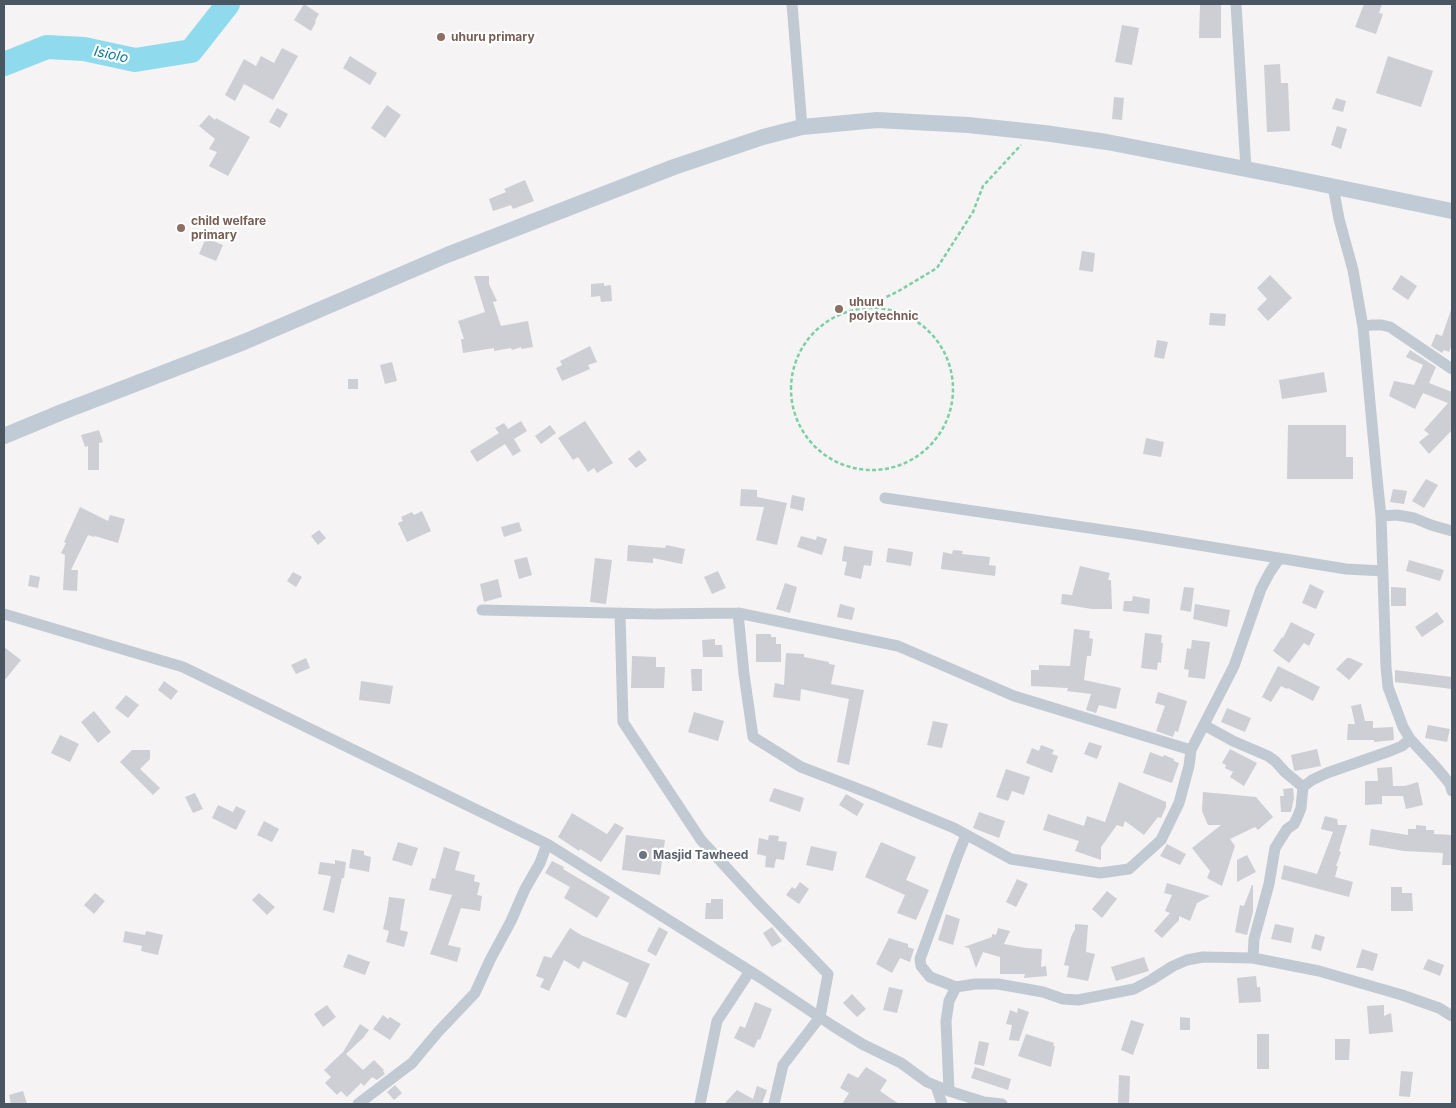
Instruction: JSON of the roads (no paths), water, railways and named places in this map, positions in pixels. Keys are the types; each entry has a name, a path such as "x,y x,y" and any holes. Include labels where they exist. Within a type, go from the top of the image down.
{"street":[{"path":"792,4 802,127"},
{"path":"1236,4 1246,169"},
{"path":"4,436 244,342 447,255 674,167 762,137 802,127 877,120 968,125 1033,132 1108,142 1452,211"},
{"path":"1333,186 1339,219 1353,270 1363,327 1381,516 1388,687 1403,727 1410,739 1436,766 1450,784 1452,791"},
{"path":"1363,327 1371,325 1390,327 1452,369"},
{"path":"885,498 1137,535 1346,569 1383,572"},
{"path":"1381,516 1397,515 1414,518 1431,525 1452,530"},
{"path":"738,613 753,738 801,767 954,828 1011,860 1100,874 1129,869 1161,840 1179,803 1189,766 1191,750 1234,666 1261,589 1279,559"},
{"path":"482,610 738,613 898,646 1014,696 1191,750"},
{"path":"620,613 623,722 701,840 758,904 828,974 820,1017 783,1065 774,1104"},
{"path":"4,614 183,667 547,844 750,971 862,1044 901,1063 927,1082 984,1103 1002,1104"},
{"path":"1204,725 1233,741 1268,756 1302,787 1302,808 1298,818 1287,829 1275,848 1269,884 1254,939 1253,958"},
{"path":"1302,787 1327,773 1390,752 1402,746 1410,739"},
{"path":"966,835 920,959 921,966 930,977 956,987 975,984 998,984 1043,992 1063,999 1078,1000 1134,988 1187,960 1203,958 1253,958 1319,972 1402,995 1439,1008 1452,1016"},
{"path":"358,1104 412,1063 475,993 540,863 547,844"},
{"path":"700,1104 717,1021 750,971"},
{"path":"949,1091 946,1021 949,1001 956,987"},
{"path":"936,1086 942,1104"}],"waterway":[{"name":"Isiolo","path":"4,64 47,47 84,49 135,60 191,51 228,4"}],"place":[{"name":"uhuru primary","path":"441,37"},
{"name":"child welfare primary","path":"181,228"},
{"name":"uhuru polytechnic","path":"839,309"},
{"name":"Masjid Tawheed","path":"643,855"}]}
